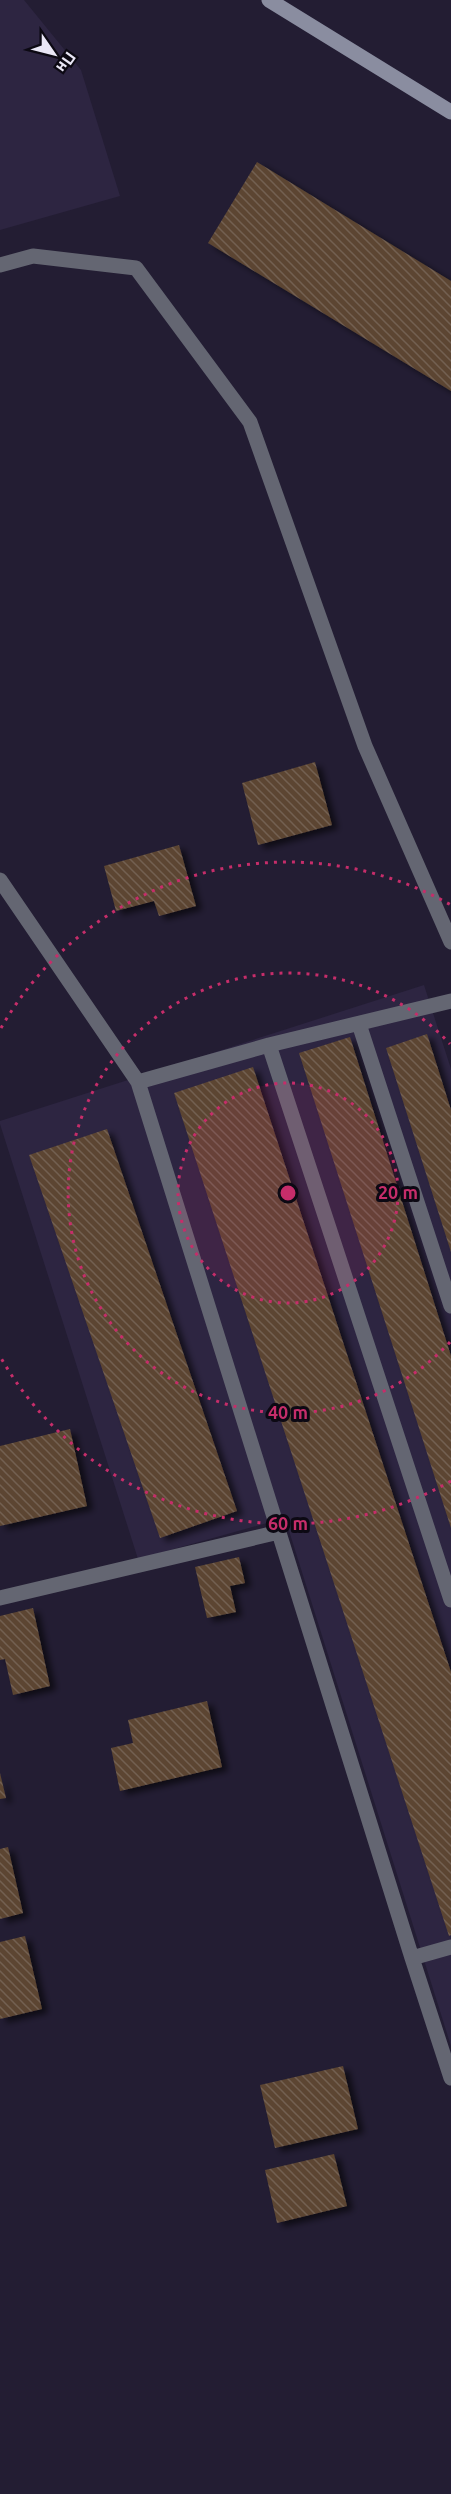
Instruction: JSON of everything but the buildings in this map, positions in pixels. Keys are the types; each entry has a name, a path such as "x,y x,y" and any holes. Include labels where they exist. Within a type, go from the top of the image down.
{"street":[{"path":"269,0 451,112"}],"lane":[{"path":"0,265 33,256 136,268 250,422 366,746 451,942"},
{"path":"0,880 138,1082 451,2078"},
{"path":"138,1082 269,1045 451,1001"},
{"path":"359,1024 451,1306"},
{"path":"269,1045 451,1600"},
{"path":"0,1598 279,1532"},
{"path":"412,1958 451,1947"}],"shaded area":[{"path":"0,0 24,0 81,70 120,196 0,230"},
{"path":"424,985 451,1069 451,2046 285,1518 138,1559 0,1124 0,1121"}]}
